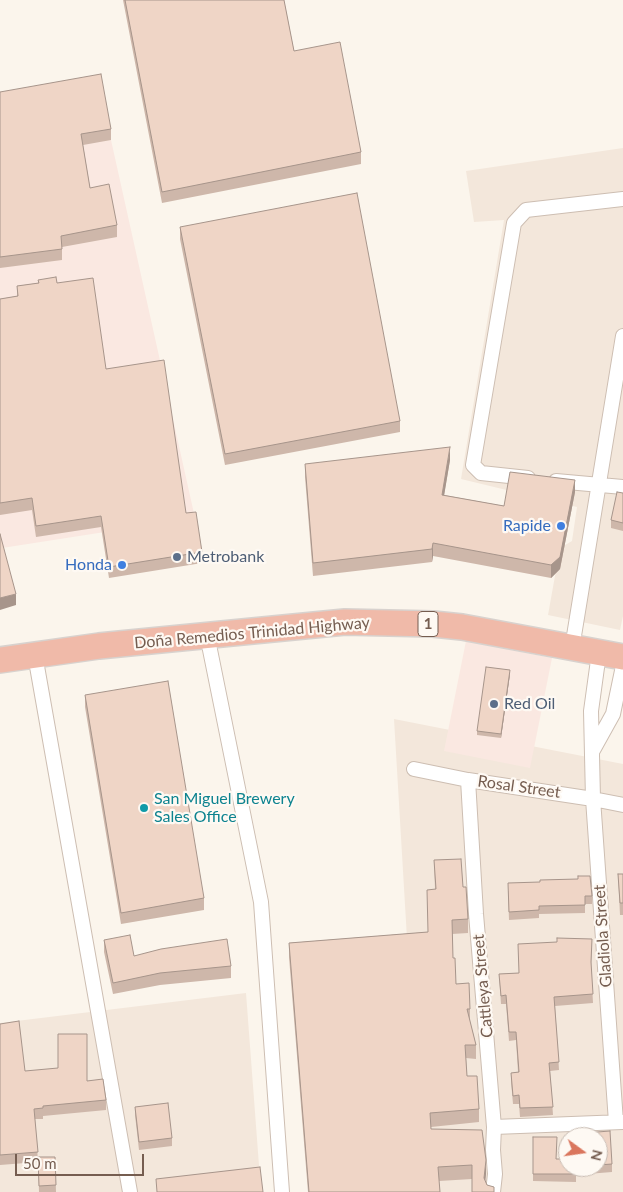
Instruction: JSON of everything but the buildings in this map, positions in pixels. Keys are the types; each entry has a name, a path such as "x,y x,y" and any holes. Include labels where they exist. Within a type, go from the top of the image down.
{"highway":[{"name":"Doña Remedios Trinidad Highway","path":"0,660 99,646 345,622 390,622 462,627 623,658"}],"street":[{"path":"623,199 526,210 514,223 473,465 481,473 623,487"},
{"path":"572,648 623,336"},
{"path":"207,635 261,902 282,1192"},
{"name":"Gladiola Street","path":"599,653 591,711 593,798 620,1122"},
{"path":"35,655 130,1192"},
{"name":"Gladiola Street","path":"593,751 613,714 623,666"},
{"name":"Rosal Street","path":"414,768 468,780 593,798 623,805"},
{"name":"Cattleya Street","path":"468,780 476,914 494,1127 494,1192"},
{"path":"494,1127 620,1122"}],"shaded area":[{"path":"101,86 111,140 195,518 2,548 0,539 0,104"},
{"path":"623,148 623,616 620,630 548,615 560,548 572,541 577,507 461,479 504,220 474,222 466,171"},
{"path":"466,641 552,658 530,768 444,751"},
{"path":"394,719 623,764 623,1192 422,1192"},
{"path":"246,993 261,1192 0,1192 0,1023"}],"place":[{"name":"Rapide","path":"561,526"},
{"name":"Metrobank","path":"177,557"},
{"name":"Honda","path":"122,565"},
{"name":"Red Oil","path":"494,704"},
{"name":"San Miguel Brewery Sales Office","path":"144,808"}]}
